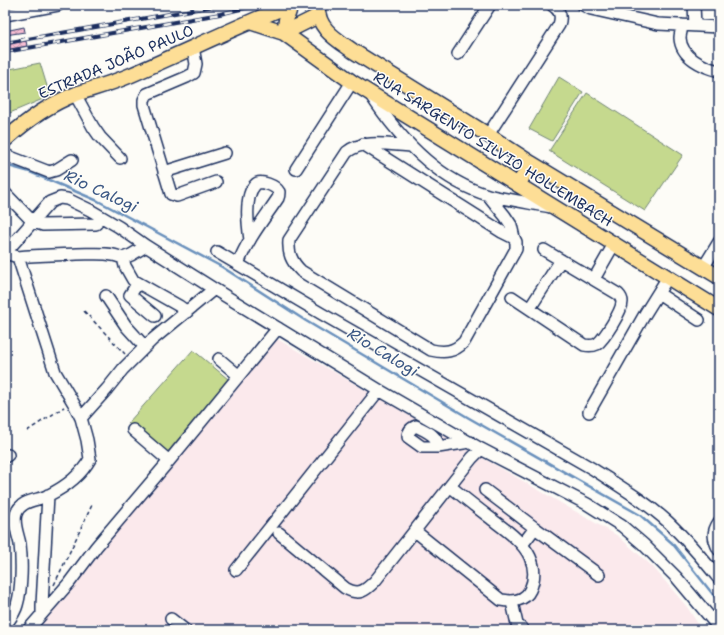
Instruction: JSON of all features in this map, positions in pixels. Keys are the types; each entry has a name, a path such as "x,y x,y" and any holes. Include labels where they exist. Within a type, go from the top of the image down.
{"main road":[{"name":"ESTRADA JOÃO PAULO","path":"5,140 45,109 75,94 120,80 291,5"},
{"path":"284,33 286,20 291,5"},
{"name":"RUA SARGENTO SILVIO HOLLEMBACH","path":"318,10 322,26 332,36 353,51 531,163 719,277"},
{"path":"284,33 318,10"},
{"name":"RUA SARGENTO SILVIO HOLLEMBACH","path":"250,22 284,33 352,82 719,309"},
{"path":"518,184 531,163"}],"street":[{"path":"5,15 58,5"},
{"path":"458,54 490,5"},
{"path":"488,135 559,24 560,13 557,8 552,5"},
{"path":"694,5 695,26"},
{"path":"589,6 658,24 719,27"},
{"path":"682,25 680,39 684,50 693,60 719,71"},
{"path":"193,47 196,64 194,73 147,94 144,100 164,172 170,191 174,196 216,182"},
{"path":"296,169 352,82"},
{"path":"369,92 386,119 410,146 433,167 466,186 488,195 556,208"},
{"path":"75,94 100,137 120,158"},
{"path":"410,146 363,144 353,147 347,152 289,240 288,250 294,263 301,271 431,350 442,352 451,351 458,348 464,342 510,260 516,245 510,225 505,216 488,195"},
{"path":"363,144 502,232 514,238"},
{"path":"164,172 225,153"},
{"path":"5,155 49,172 56,170 72,160"},
{"path":"238,264 250,240 279,196 277,189 262,182 255,184 250,191 248,216 250,240"},
{"path":"5,193 33,222 43,225 96,224"},
{"path":"146,246 131,256 123,258 116,255 104,254 36,255 18,257 5,253 50,202 55,199 67,199 90,210 119,227 214,289 378,390 481,449 587,504 622,526 643,544 677,578 719,628"},
{"path":"703,268 719,242"},
{"path":"594,278 614,244"},
{"path":"512,297 584,345 592,346 597,344 604,336 621,307 622,302 618,294 594,278 544,250"},
{"path":"217,252 328,318 593,469 634,495 667,521 691,545 719,579"},
{"path":"5,626 12,617 18,604 20,585 20,545 15,521 17,513 21,506 27,502 48,496 65,485 80,472 90,459 81,418 55,372 18,257"},
{"path":"123,258 125,266 133,280 187,312"},
{"path":"530,308 561,260"},
{"path":"589,412 668,277"},
{"path":"138,283 130,295 155,316"},
{"path":"81,418 131,360 214,289"},
{"path":"658,293 699,320"},
{"path":"106,296 126,326 145,347"},
{"path":"28,630 69,583 96,546 169,461 278,328"},
{"path":"219,359 238,375"},
{"path":"236,570 378,390"},
{"path":"133,430 169,461"},
{"path":"438,447 470,442"},
{"path":"279,533 345,588 358,592 366,590 375,581 472,458 481,449"},
{"path":"414,531 501,600 512,602 520,599 529,592 534,582 534,568 530,557 522,545 512,535 450,486"},
{"path":"485,490 599,575"},
{"path":"42,614 48,496"},
{"path":"719,522 714,532 714,538 719,550"},
{"path":"522,545 535,528"},
{"path":"512,602 517,624 523,630"},
{"path":"171,619 185,630"}],"path":[{"path":"84,311 131,360"},
{"path":"27,431 73,402"},
{"path":"54,585 92,505"}],"shaded area":[{"path":"277,339 618,536 653,567 687,607 702,630 34,630"}],"green space":[{"path":"40,63 50,96 5,115 5,70"},
{"path":"559,77 583,92 552,141 529,129"},
{"path":"587,93 683,155 645,211 549,151"},
{"path":"193,350 228,379 166,454 128,423"}],"building":[{"path":"24,27 25,32 5,35 5,31"},
{"path":"26,41 27,46 5,50 5,45"}],"waterway":[{"name":"Rio Calogi","path":"5,165 30,172 98,201 222,267 306,321 469,418 640,515 672,543 719,602"}],"railway":[{"path":"5,43 220,5"},
{"path":"5,52 220,14 257,5"}]}
